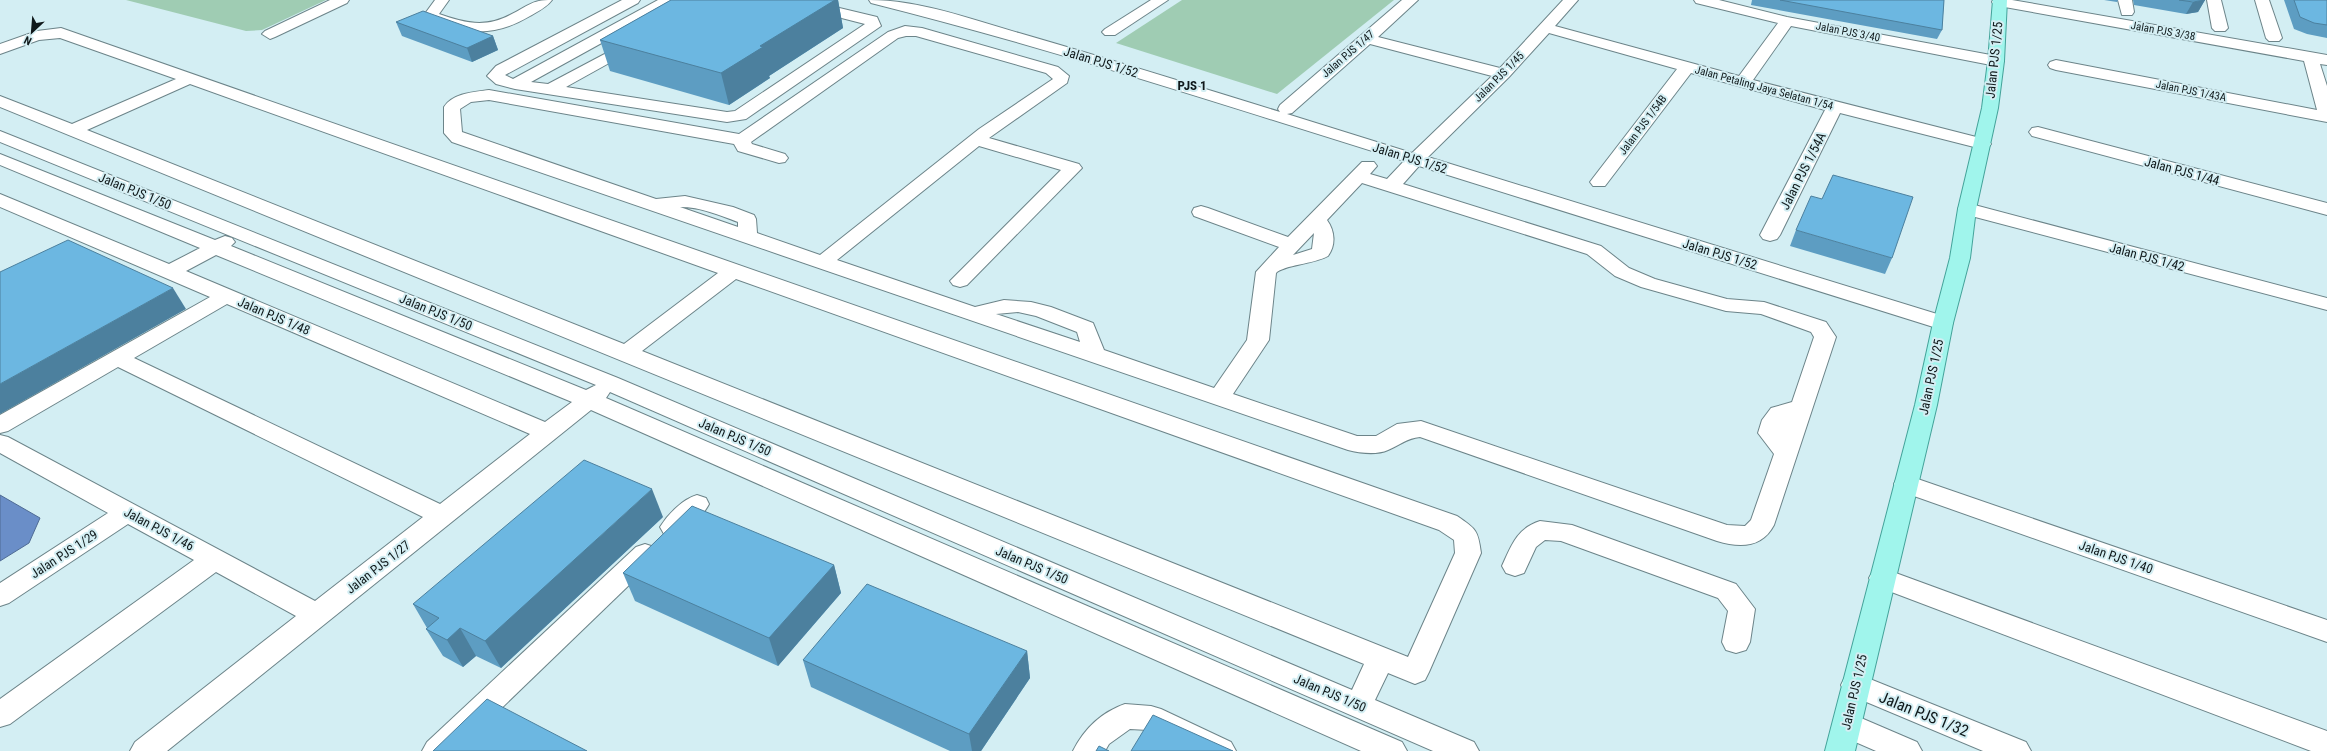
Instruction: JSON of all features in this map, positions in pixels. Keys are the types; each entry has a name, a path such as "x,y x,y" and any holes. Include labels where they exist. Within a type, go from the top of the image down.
{"main road":[{"name":"Jalan PJS 1/25","path":"1843,738 1926,405 1945,316 1960,258 1967,209 1990,108 1996,61 1999,1"}],"street":[{"path":"270,34 342,0"},
{"path":"442,0 431,15 433,17 482,29 495,28 506,24 545,0"},
{"path":"633,0 502,69 495,76 502,82 727,117 740,115 873,26 872,20 868,18 788,0"},
{"path":"515,84 669,0"},
{"name":"Jalan PJS 1/52","path":"876,0 945,12 1286,109 1388,146"},
{"name":"Jalan PJS 1/52","path":"916,0 945,12 1089,58 1420,155 1945,316"},
{"path":"1110,32 1161,0"},
{"name":"Jalan PJS 1/47","path":"1286,109 1411,0"},
{"name":"Jalan PJS 1/45","path":"1391,186 1420,155 1503,74 1546,28 1569,0"},
{"name":"Jalan PJS 3/40","path":"1703,0 1787,21 1996,61"},
{"name":"Jalan PJS 3/38","path":"2060,0 2126,6 2220,28 2327,47"},
{"path":"2214,0 2220,28"},
{"path":"2262,0 2274,38"},
{"name":"Jalan PJS 3/38","path":"1999,1 2319,59"},
{"path":"917,32 945,12"},
{"path":"1743,82 1787,21"},
{"name":"Jalan Petaling Jaya Selatan 1/54","path":"1546,28 1835,107 1982,144"},
{"path":"824,262 980,137 1061,80 1058,72 917,32 905,31 893,35 742,140 489,95 467,98 452,107 453,133 458,138 974,314 994,306 1014,305 1050,314 1086,328 1094,353 1356,444 1380,444 1405,430 1421,429 1726,534 1750,536 1762,525 1786,452 1770,433 1772,425 1775,417 1782,411 1801,408 1825,337 1819,327 1764,308 1726,305 1648,283 1622,272 1594,250 1358,176"},
{"path":"0,49 31,37 48,33 61,34 1448,523 1466,535 1468,553 1415,672 0,100"},
{"path":"551,89 648,35"},
{"path":"1366,38 1503,74"},
{"path":"2319,59 2327,116"},
{"name":"Jalan PJS 1/43A","path":"2056,65 2327,116"},
{"name":"Jalan PJS 1/54B","path":"1598,182 1687,67"},
{"path":"73,130 189,78"},
{"name":"Jalan PJS 1/54A","path":"1770,235 1835,107"},
{"name":"Jalan PJS 1/44","path":"2038,132 2327,209"},
{"name":"Jalan PJS 1/50","path":"0,136 610,383 1464,751"},
{"path":"960,281 1073,168 980,137"},
{"path":"742,140 744,147 779,158"},
{"path":"1218,397 1258,340 1266,272 1388,146"},
{"name":"Jalan PJS 1/50","path":"0,159 589,400 1387,750"},
{"name":"Jalan PJS 1/48","path":"0,200 549,433"},
{"name":"Jalan PJS 1/42","path":"1967,209 2327,304"},
{"path":"1201,212 1291,245"},
{"path":"1275,262 1294,262 1310,258 1321,252 1325,238 1324,228 1316,219"},
{"path":"170,272 240,233"},
{"path":"77,252 98,242"},
{"path":"626,353 733,271"},
{"path":"0,425 226,296"},
{"path":"117,358 444,516"},
{"name":"Jalan PJS 1/27","path":"145,751 549,433 610,383"},
{"name":"Jalan PJS 1/46","path":"0,443 317,615"},
{"name":"Jalan PJS 1/40","path":"1906,484 2327,631"},
{"path":"437,751 697,504"},
{"name":"Jalan PJS 1/29","path":"0,596 128,512"},
{"path":"1515,566 1526,541 1540,530 1563,532 1727,591 1742,609 1736,642"},
{"path":"0,715 215,559"},
{"path":"1882,578 2327,744"},
{"path":"1358,706 1381,658"},
{"name":"Jalan PJS 1/32","path":"1855,685 2016,751"},
{"path":"1088,751 1099,735 1125,716 1151,718 1221,751"},
{"path":"1387,750 1395,721"},
{"path":"1843,738 1907,751"}],"green space":[{"path":"126,0 326,0 262,30 246,31"},
{"path":"1182,0 1394,0 1277,94 1116,43"}],"water":[{"path":"0,495 40,518 29,543 0,561"}],"building":[{"path":"671,0 835,0 760,46 763,47 721,73 600,40"},
{"path":"1780,0 1944,0 1942,30"},
{"path":"2179,0 2205,0 2193,2"},
{"path":"2294,0 2327,0 2327,25 2314,23 2300,17"},
{"path":"423,11 493,36 467,48 396,22"},
{"path":"1833,175 1913,197 1892,258 1796,230 1811,196 1822,199"},
{"path":"68,240 173,288 0,384 0,272"},
{"path":"584,460 652,489 485,641 460,628 447,640 426,629 439,618 413,604"},
{"path":"692,506 834,565 769,638 623,573"},
{"path":"867,584 1027,651 969,734 803,660"},
{"path":"487,699 587,751 433,751"},
{"path":"1153,715 1233,751 1131,751"},
{"path":"1099,746 1109,751 1096,751"}],"district":[{"name":"PJS 1","path":"1192,85"}]}
